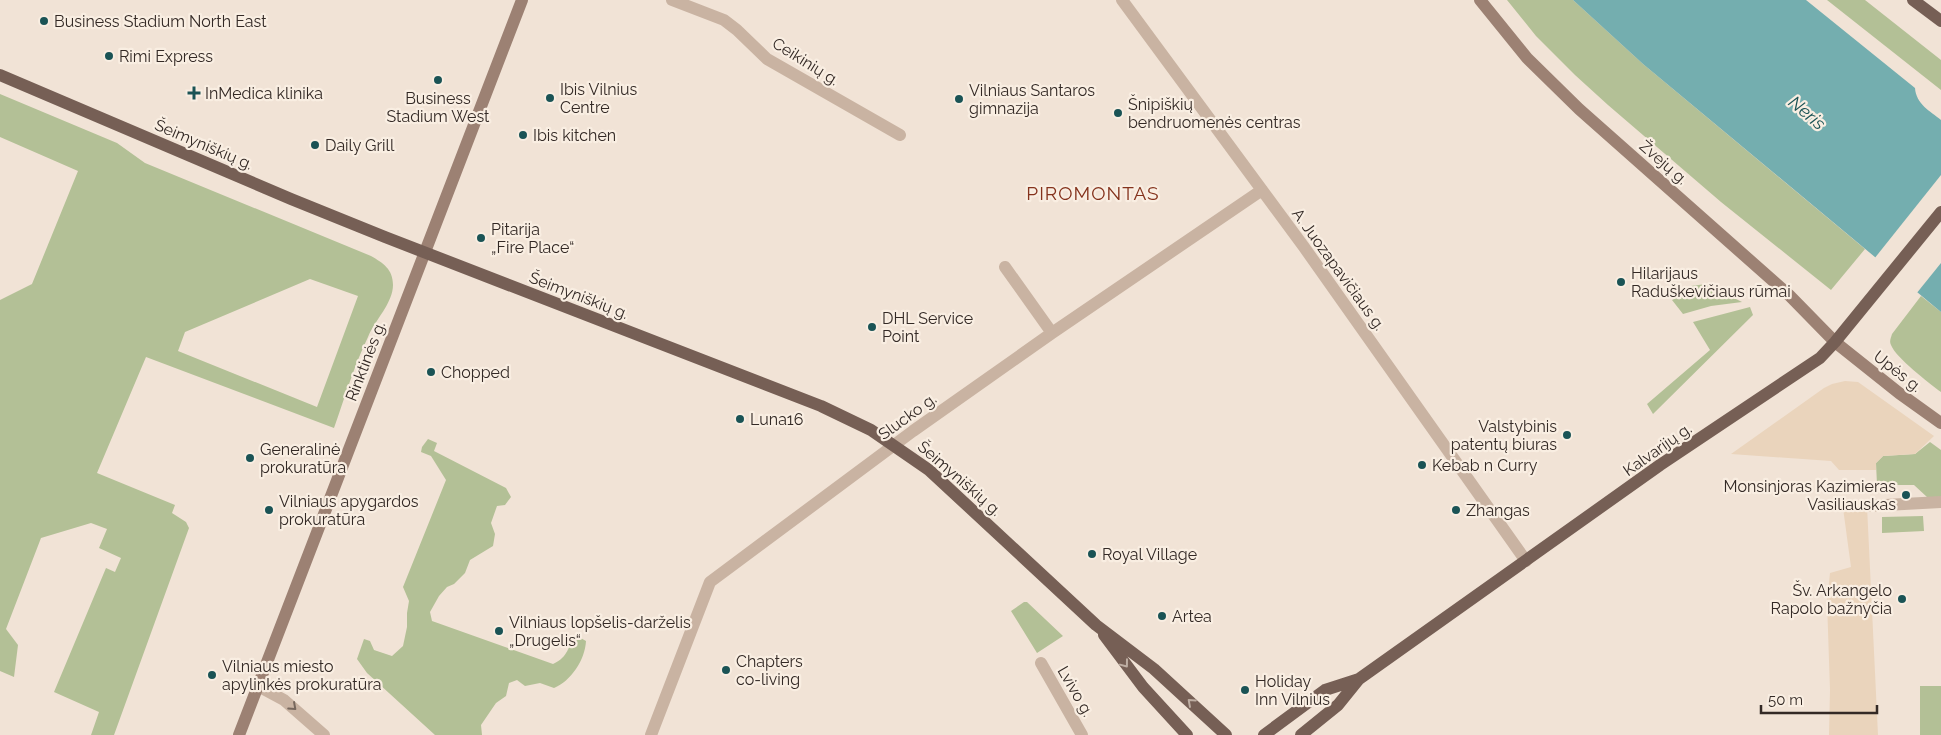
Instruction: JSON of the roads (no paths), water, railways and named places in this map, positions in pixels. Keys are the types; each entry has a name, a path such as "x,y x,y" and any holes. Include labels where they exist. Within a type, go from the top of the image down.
{"main road":[{"name":"Rinktinės g.","path":"239,735 522,0"},
{"name":"Žvejų g.","path":"1480,0 1521,52 1552,84 1789,295 1836,342"},
{"path":"1913,0 1941,21"},
{"name":"Šeimyniškių g.","path":"0,74 291,199 821,406 859,424 930,470 1096,625 1154,669 1226,735"},
{"name":"Kalvarijų g.","path":"1301,735 1338,705 1359,679 1660,466 1820,358 1836,342 1941,212"},
{"name":"Upės g.","path":"1836,342 1891,387 1941,423"},
{"name":"Šeimyniškių g.","path":"1096,625 1143,687 1187,735"},
{"name":"Kalvarijų g.","path":"1264,735 1325,690 1359,679"}],"street":[{"name":"Ceikinių g.","path":"672,0 724,20 767,59 900,135"},
{"name":"A. Juozapavičiaus g.","path":"1122,0 1405,388 1526,561"},
{"name":"Slucko g.","path":"651,735 710,582 894,445 1052,333 1262,190"},
{"path":"1005,267 1052,333"},
{"path":"1867,506 1941,502"},
{"name":"Lvivo g.","path":"1041,663 1082,735"},
{"path":"258,686 284,700 324,735"}],"water":[{"name":"Neris","path":"1573,0 1806,0 1915,88 1921,103 1941,120 1941,312 1643,64"}],"place":[{"name":"Business Stadium North East","path":"44,21"},
{"name":"Rimi Express","path":"109,56"},
{"name":"Business Stadium West","path":"438,80"},
{"name":"InMedica klinika","path":"194,93"},
{"name":"Ibis Vilnius Centre","path":"550,98"},
{"name":"Vilniaus Santaros gimnazija","path":"959,99"},
{"name":"Šnipiškių bendruomenės centras","path":"1118,113"},
{"name":"Ibis kitchen","path":"523,135"},
{"name":"Daily Grill","path":"315,145"},
{"name":"Pitarija „Fire Place“","path":"481,238"},
{"name":"Hilarijaus Raduškevičiaus rūmai","path":"1621,282"},
{"name":"DHL Service Point","path":"872,327"},
{"name":"Chopped","path":"431,372"},
{"name":"Luna16","path":"740,419"},
{"name":"Valstybinis patentų biuras","path":"1567,435"},
{"name":"Generalinė prokuratūra","path":"250,458"},
{"name":"Kebab n Curry","path":"1422,465"},
{"name":"Monsinjoras Kazimieras Vasiliauskas","path":"1906,495"},
{"name":"Vilniaus apygardos prokuratūra","path":"269,510"},
{"name":"Zhangas","path":"1456,510"},
{"name":"Royal Village","path":"1092,554"},
{"name":"Šv. Arkangelo Rapolo bažnyčia","path":"1902,599"},
{"name":"Artea","path":"1162,616"},
{"name":"Vilniaus lopšelis-darželis „Drugelis“","path":"499,631"},
{"name":"Chapters co-living","path":"726,670"},
{"name":"Vilniaus miesto apylinkės prokuratūra","path":"212,675"},
{"name":"Holiday Inn Vilnius","path":"1245,690"}],"district":[{"name":"PIROMONTAS","path":"1093,193"}]}
